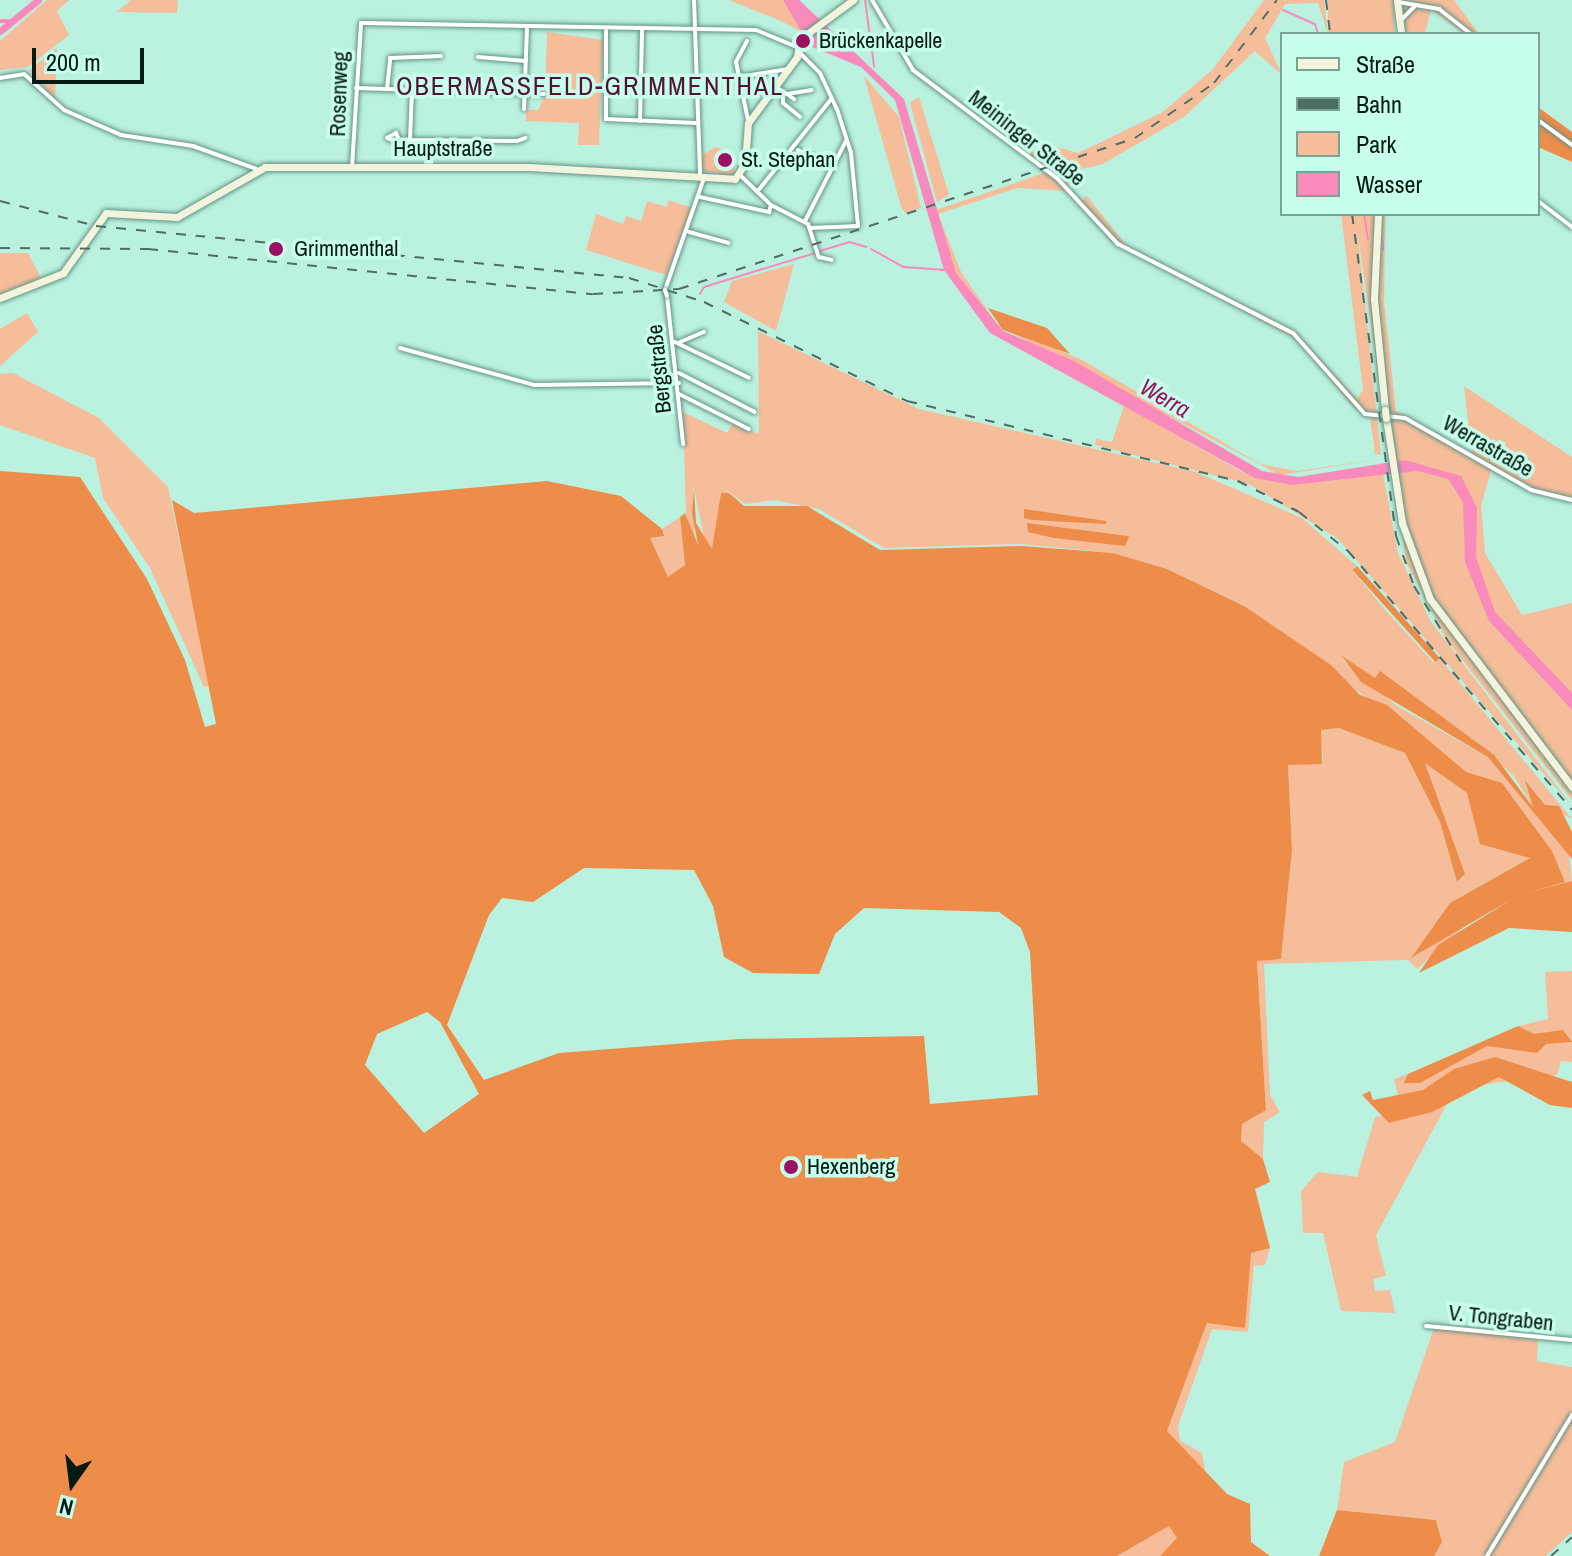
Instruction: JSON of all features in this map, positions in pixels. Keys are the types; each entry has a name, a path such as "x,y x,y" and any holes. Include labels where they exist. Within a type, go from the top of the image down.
{"main road":[{"path":"740,175 749,121 772,85 800,51 801,37 853,0"},
{"path":"1398,1 1401,32"},
{"name":"Hauptstraße","path":"0,298 63,273 106,213 177,217 257,169 352,167 702,178 740,175"},
{"path":"1378,216 1374,299 1389,448 1395,487 1430,599 1572,787"}],"street":[{"path":"694,0 696,123 702,178 688,232 729,243"},
{"name":"Meininger Straße","path":"872,0 919,75 1057,178 1111,239 1293,333 1362,412 1387,414"},
{"path":"1439,9 1441,0"},
{"path":"1398,1 1439,9 1468,32"},
{"path":"1400,21 1418,4"},
{"name":"Rosenweg","path":"352,167 361,23 527,28"},
{"path":"524,109 527,28 694,33 764,31 800,51 833,97 846,141 858,226 810,228"},
{"path":"606,31 604,113 609,120 696,123"},
{"path":"640,121 642,31"},
{"path":"747,41 736,62 749,121"},
{"path":"387,89 390,58 441,56"},
{"path":"478,57 526,61"},
{"path":"739,77 788,69"},
{"path":"0,78 24,74 64,110 121,135 193,146 257,169"},
{"path":"772,85 794,99"},
{"path":"355,88 544,94"},
{"path":"410,140 412,90"},
{"path":"785,93 812,90"},
{"path":"785,93 783,103 800,117"},
{"path":"757,192 798,150 833,97"},
{"path":"1540,121 1572,145"},
{"path":"399,140 525,138"},
{"path":"805,221 830,166 846,141"},
{"path":"798,150 830,166"},
{"path":"740,175 771,205 805,221 819,257 832,260"},
{"path":"699,196 769,212 771,205"},
{"path":"1540,203 1572,227"},
{"name":"Bergstraße","path":"683,444 678,342 666,293 688,232"},
{"path":"678,342 704,332"},
{"path":"678,342 749,378"},
{"path":"400,348 534,385 679,383"},
{"path":"679,373 755,412"},
{"path":"679,394 749,429"},
{"name":"Werrastraße","path":"1387,414 1531,490 1572,500"},
{"name":"V. Tongraben","path":"1426,1326 1572,1340"},
{"path":"1487,1556 1572,1415"}],"green space":[{"path":"47,0 69,0 57,11 69,35 28,67 0,70 0,41"},
{"path":"131,0 178,0 177,13 117,12"},
{"path":"729,0 783,0 803,33 781,21"},
{"path":"1264,0 1324,0 1328,32 1318,3 1285,4 1265,38 1280,73 1255,51 1185,116 1103,164 1064,173 1070,187 1029,155 1043,143 1078,153 1163,112 1213,69"},
{"path":"1328,0 1394,0 1394,32 1328,32"},
{"path":"1402,0 1454,0 1478,32 1461,32 1431,9 1425,32 1405,32"},
{"path":"547,32 603,40 599,145 578,145 579,123 526,121 526,110 538,110 545,96"},
{"path":"57,48 55,98 54,98 29,70"},
{"path":"864,76 899,117 921,208 905,213 901,206"},
{"path":"919,97 949,195 937,202 910,103"},
{"path":"716,147 729,152 719,164 736,158 733,176 702,171 700,156"},
{"path":"1047,172 1081,202 1086,195 1126,245 1295,331 1357,399 1363,390 1341,216 1385,216 1384,302 1396,411 1472,456 1464,386 1572,457 1572,497 1541,492 1492,467 1481,506 1485,553 1522,615 1572,603 1572,800 1446,639 1406,562 1357,229 1381,455 1375,454 1370,417 1353,407 1296,339 1110,241 1067,191 1017,188 938,214 961,272 996,323 1082,360 1260,464 1297,471 1382,459 1280,475 994,324 956,273 933,211"},
{"path":"668,200 693,208 666,275 586,250 596,214 623,224 626,216 641,221 647,201 667,207"},
{"path":"0,253 28,253 43,282 0,294"},
{"path":"794,264 776,331 724,302 732,281"},
{"path":"27,313 38,332 0,366 0,329"},
{"path":"758,331 919,409 1196,472 1302,518 1357,566 1353,571 1387,612 1434,663 1440,659 1572,819 1545,805 1526,780 1533,807 1514,776 1474,740 1341,658 1397,706 1488,757 1569,853 1572,881 1516,897 1467,924 1417,969 1408,960 1264,964 1270,1095 1280,1112 1264,1122 1263,1159 1241,1142 1242,1124 1266,1110 1257,960 1281,959 1292,850 1288,765 1323,761 1320,730 1339,728 1405,753 1440,822 1457,882 1465,874 1424,761 1467,793 1474,816 1530,858 1450,903 1412,958 1497,905 1518,895 1565,881 1512,796 1465,772 1244,606 1167,569 1113,553 1021,544 884,548 819,509 774,500 745,504 723,488 729,494 721,493 713,548 706,547 693,484 695,548 686,513 683,412 727,433 733,423 759,434"},
{"path":"1030,352 1242,472 1329,481 1383,474 1398,553 1431,622 1572,806 1337,538 1249,484 1095,445 1096,439 1112,442 1124,406"},
{"path":"13,373 99,418 168,487 210,686 204,687 150,568 103,498 95,458 0,425 0,374"},
{"path":"680,517 685,565 668,577 650,538 663,536 662,529"},
{"path":"1572,971 1572,1062 1561,1061 1557,1075 1398,1095 1394,1079 1487,1045 1536,1052 1518,1026 1548,1019 1545,972"},
{"path":"1447,1104 1376,1235 1386,1276 1373,1279 1375,1291 1390,1290 1395,1313 1341,1311 1323,1233 1303,1233 1301,1191 1318,1172 1357,1177 1375,1117"},
{"path":"1270,1248 1265,1265 1254,1266 1248,1332 1212,1329 1178,1426 1180,1441 1202,1453 1206,1474 1167,1431 1207,1323 1251,1253"},
{"path":"1435,1325 1538,1340 1537,1361 1572,1367 1572,1532 1546,1556 1432,1556 1442,1542 1436,1520 1337,1510 1344,1462 1395,1442"},
{"path":"1169,1526 1178,1538 1160,1556 1117,1556"}],"shaded area":[{"path":"1540,108 1572,132 1572,162 1540,148"},
{"path":"988,308 1047,328 1070,354 1003,330"},
{"path":"0,471 80,477 147,579 185,660 205,727 216,724 172,500 194,513 547,481 621,496 662,529 664,536 650,538 668,577 685,565 680,517 685,513 698,545 692,513 694,488 696,523 712,549 721,493 729,493 744,506 807,506 880,550 1022,546 1113,553 1167,569 1244,606 1331,665 1360,695 1387,705 1466,772 1502,783 1552,851 1565,882 1523,894 1572,881 1572,932 1509,928 1419,973 1438,945 1512,899 1411,958 1450,903 1530,858 1480,844 1467,793 1425,763 1465,874 1457,882 1440,822 1405,753 1339,728 1321,730 1322,764 1288,765 1292,850 1281,959 1257,961 1266,1110 1242,1124 1241,1141 1263,1159 1270,1182 1255,1189 1270,1248 1251,1253 1245,1328 1207,1323 1167,1431 1227,1494 1250,1504 1251,1542 1270,1556 1160,1556 1177,1538 1169,1526 1117,1556 0,1556","holes":["584,868 694,870 713,906 724,957 753,973 819,974 835,934 864,908 999,912 1021,928 1030,952 1038,1095 930,1104 924,1036 739,1039 559,1053 484,1080 447,1025 489,915 502,898 533,902","427,1012 440,1022 479,1094 424,1133 365,1065 377,1034"]},
{"path":"1024,509 1106,521 1106,524 1032,520 1024,518"},
{"path":"1027,523 1129,537 1125,546 1054,538 1028,532"},
{"path":"1357,566 1440,658 1436,662 1353,570"},
{"path":"1342,656 1375,678 1380,671 1494,755 1533,807 1525,780 1545,805 1559,806 1572,832 1572,859 1488,757 1361,682"},
{"path":"1518,1026 1534,1034 1563,1030 1572,1042 1546,1044 1537,1053 1487,1046 1420,1083 1404,1083 1408,1074"},
{"path":"1495,1057 1572,1082 1572,1108 1550,1105 1499,1077 1432,1112 1389,1123 1362,1095 1370,1091 1373,1100 1423,1090 1454,1069"},
{"path":"1337,1510 1436,1520 1442,1542 1434,1556 1319,1556"}],"water":[{"path":"783,0 799,0 904,99 956,273 1003,331 1074,361 1262,471 1298,477 1405,460 1461,476 1477,508 1476,557 1495,612 1572,693 1572,710 1489,621 1465,562 1463,502 1448,479 1418,471 1292,485 1255,478 990,333 944,270 895,100 861,67 810,46"}],"waterway":[{"path":"0,31 38,0"},
{"path":"865,0 874,66"},
{"path":"1283,10 1315,24 1317,32"},
{"path":"0,21 10,21"},
{"path":"1364,216 1368,240"},
{"path":"1383,241 1383,250"},
{"path":"820,251 849,242 866,247"},
{"path":"871,249 904,267 945,270"},
{"path":"700,294 704,287 815,253"}],"railway":[{"path":"0,248 148,249 593,294 679,289 1135,138 1214,83 1277,0"},
{"path":"1326,0 1330,32"},
{"path":"0,201 96,226 629,278 704,302 907,401 1238,481 1299,512 1348,551 1572,810"},
{"path":"1352,216 1396,536 1414,586 1461,662"},
{"path":"1551,1556 1572,1537"}],"place":[{"name":"Brückenkapelle","path":"803,41"},
{"name":"St. Stephan","path":"725,160"},
{"name":"Grimmenthal","path":"276,249"},
{"name":"Hexenberg","path":"791,1167"}],"district":[{"name":"OBERMASSFELD-GRIMMENTHAL","path":"590,86"}],"water label":[{"name":"Werra","path":"1165,398"}]}
